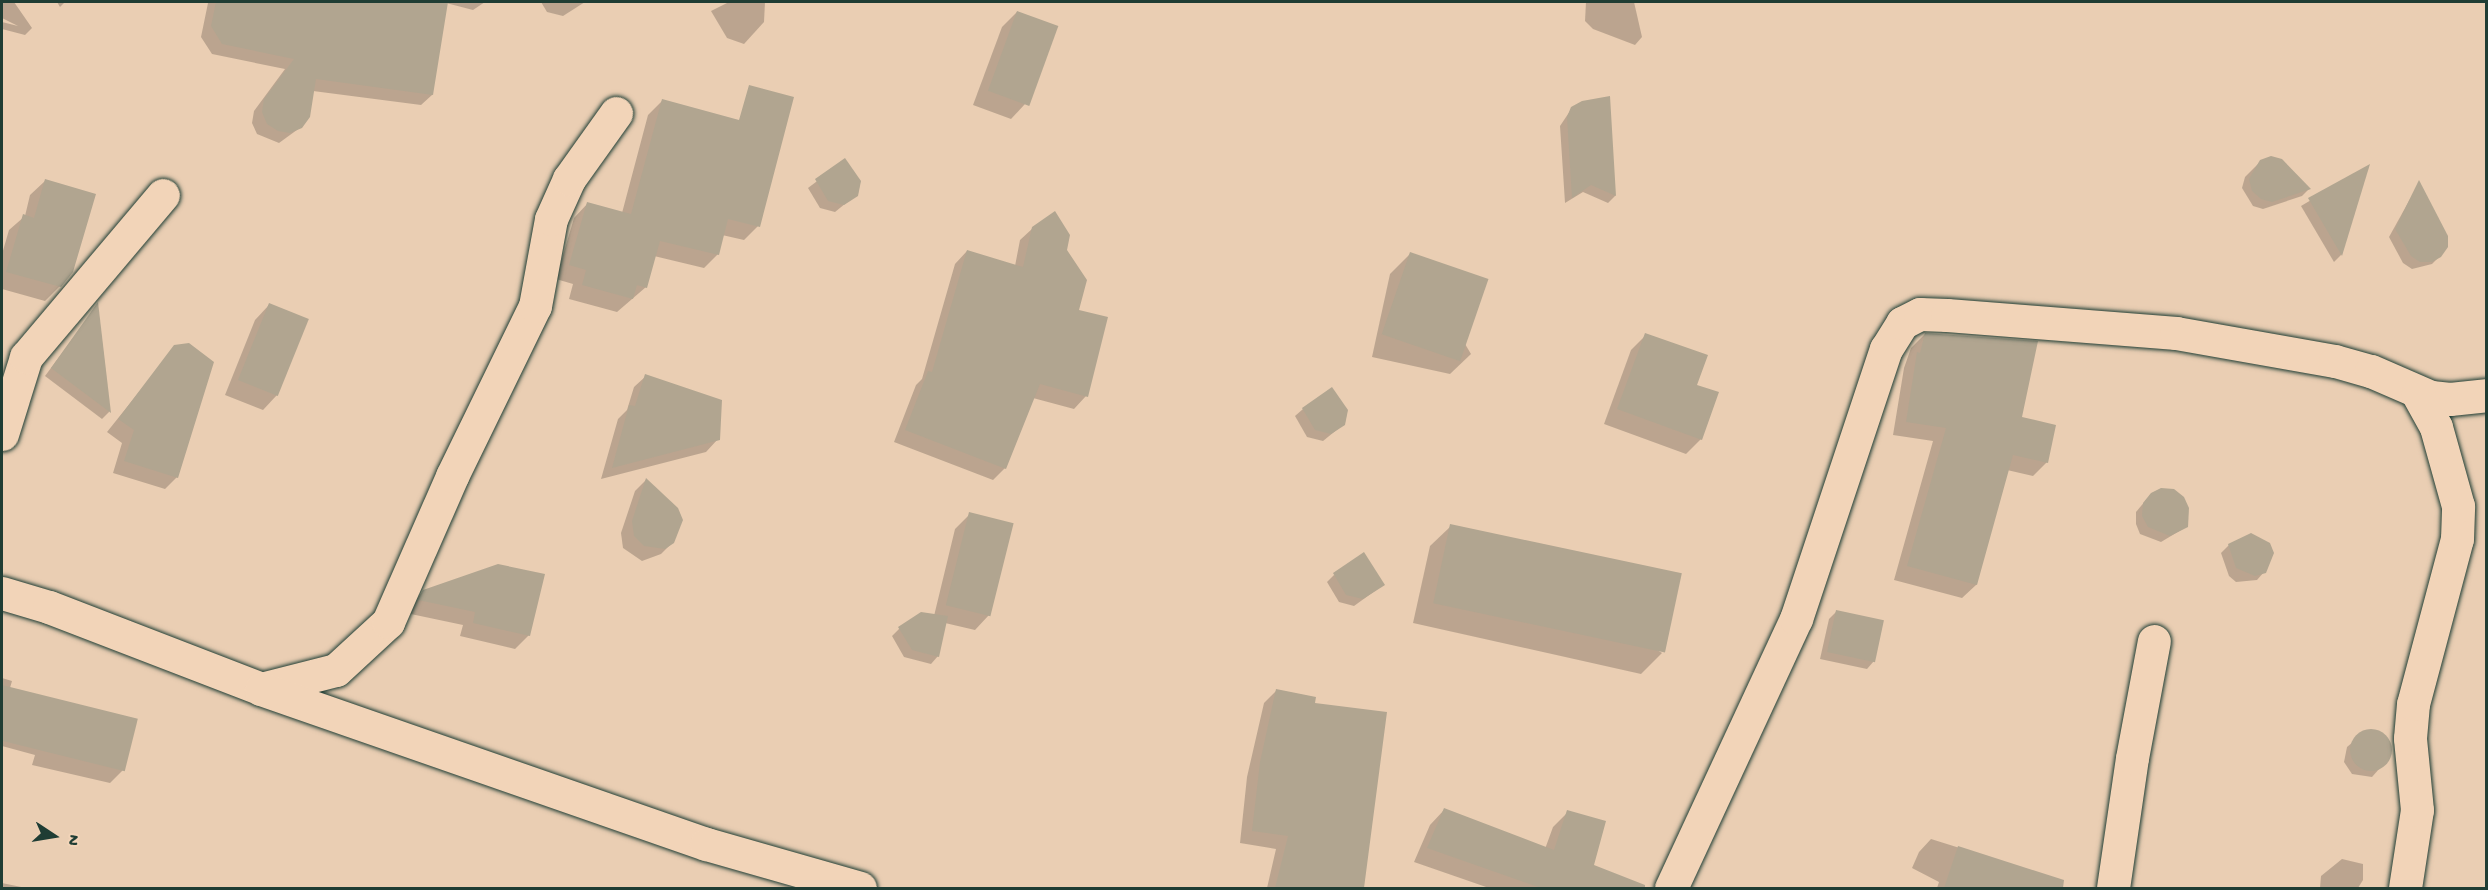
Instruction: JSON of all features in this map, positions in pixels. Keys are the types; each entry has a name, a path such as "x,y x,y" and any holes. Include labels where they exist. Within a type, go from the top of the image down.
{"street":[{"path":"261,689 336,670 388,622 452,476 535,306 551,219 569,178 616,113"},
{"path":"2,434 26,357 163,195"},
{"path":"1671,888 1796,619 1886,349 1902,323 1920,314 2176,333 2335,361 2371,371 2418,394 2450,399 2487,395"},
{"path":"2405,888 2417,810 2410,738 2413,704 2454,550 2458,506 2436,428 2418,394"},
{"path":"2,593 49,607 261,689 706,844 860,888"},
{"path":"2114,888 2132,758 2154,641"}],"building":[{"path":"216,2 448,2 433,95 316,79 310,117 302,128 290,133 278,131 267,124 262,112 264,99 294,59 222,44 211,26"},
{"path":"1017,11 1058,26 1029,106 988,91"},
{"path":"749,85 794,97 760,227 728,219 719,255 660,241 647,288 637,285 633,299 582,285 586,270 569,265 587,202 631,214 662,99 739,120"},
{"path":"1610,96 1616,196 1591,185 1572,198 1567,117 1571,107 1582,101"},
{"path":"2271,156 2282,159 2311,189 2272,202 2261,199 2252,191 2249,179 2260,160"},
{"path":"845,158 861,181 858,196 844,205 828,201 815,179"},
{"path":"2370,164 2342,256 2308,198"},
{"path":"45,179 96,194 73,272 61,287 6,272 23,214 34,218"},
{"path":"2419,180 2448,236 2448,247 2441,257 2432,262 2420,262 2411,256 2395,229"},
{"path":"1055,211 1070,235 1067,250 1087,280 1079,310 1108,317 1088,397 1040,384 1006,469 905,430 928,371 932,372 967,250 1023,267 1032,227"},
{"path":"1410,252 1488,279 1460,361 1382,334"},
{"path":"98,302 111,413 51,368"},
{"path":"269,303 309,319 278,396 238,380"},
{"path":"1645,333 1708,355 1697,385 1719,392 1702,440 1617,409"},
{"path":"1925,333 2038,341 2022,417 2056,425 2048,463 2013,455 1977,585 1907,566 1946,428 1906,422 1917,352 1920,353"},
{"path":"189,343 214,362 178,478 124,461 134,430 118,419 174,345"},
{"path":"645,374 722,400 720,440 612,468 629,405 635,406"},
{"path":"1332,387 1348,410 1345,425 1331,434 1315,430 1302,408"},
{"path":"646,478 678,508 683,520 674,543 665,549 644,546 634,536 632,521"},
{"path":"2161,488 2174,489 2184,497 2189,508 2188,527 2170,536 2148,527 2142,516 2143,503 2151,493"},
{"path":"969,512 1014,523 990,616 946,605"},
{"path":"1450,524 1682,573 1665,653 1433,603"},
{"path":"2251,533 2270,543 2274,553 2266,573 2255,576 2236,568 2228,544"},
{"path":"1364,552 1385,585 1363,599 1346,595 1333,573"},
{"path":"498,564 545,574 530,636 473,623 475,612 418,600 423,590"},
{"path":"1836,610 1884,620 1875,662 1827,652"},
{"path":"921,612 948,616 939,657 912,650 898,627"},
{"path":"2,685 138,719 125,771 2,741"},
{"path":"1276,689 1316,697 1315,703 1387,712 1364,888 1275,888 1288,836 1252,831 1260,762"},
{"path":"2371,729 2386,735 2392,750 2386,765 2371,771 2356,765 2350,750 2356,735"},
{"path":"1444,808 1554,850 1567,810 1606,821 1594,865 1645,885 1645,888 1541,888 1427,848"},
{"path":"1958,846 2064,880 2063,888 1944,888"}]}
